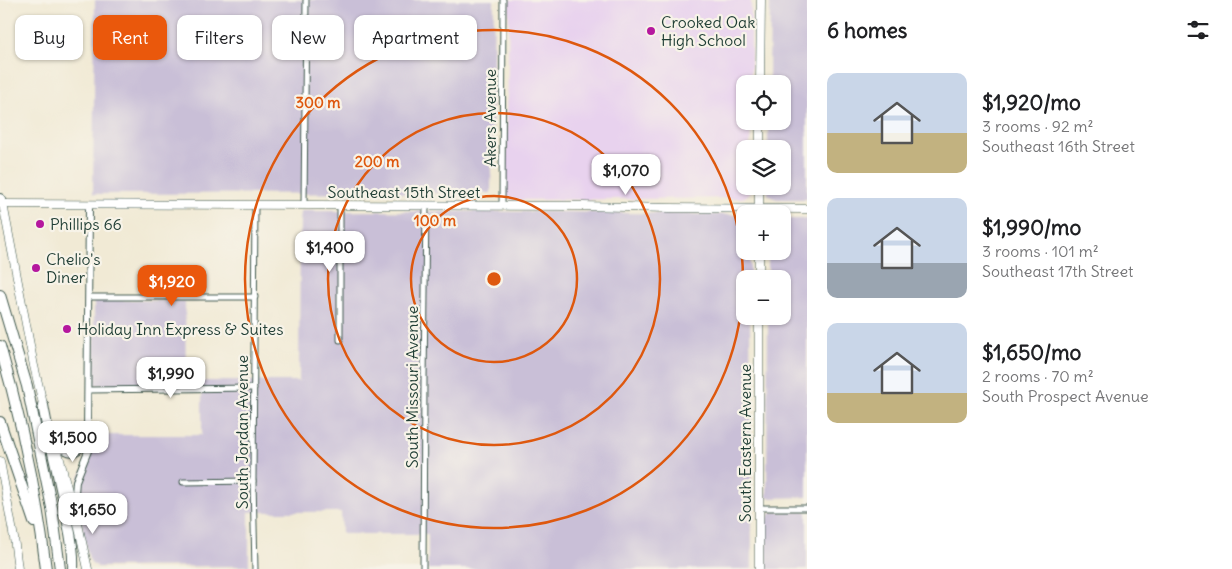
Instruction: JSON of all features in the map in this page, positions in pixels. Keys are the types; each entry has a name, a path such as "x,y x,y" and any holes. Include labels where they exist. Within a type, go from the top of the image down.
{"highway":[{"path":"0,295 27,386 52,508 60,569"},
{"path":"0,346 26,448 46,569"},
{"path":"43,405 65,505 73,569"},
{"path":"0,422 44,551"}],"main road":[{"path":"760,75 761,0"},
{"name":"Southeast 15th Street","path":"1,202 89,205 583,206 736,210"},
{"path":"1,202 43,405 56,444 69,495 74,506 88,569"},
{"name":"Southeast 15th Street","path":"791,210 807,209"},
{"name":"South Eastern Avenue","path":"759,325 759,569"},
{"path":"0,461 18,569"}],"street":[{"path":"304,205 306,0"},
{"name":"Akers Avenue","path":"502,206 503,0"},
{"path":"74,506 76,481 89,446 89,205"},
{"name":"South Jordan Avenue","path":"255,205 255,569"},
{"path":"340,205 340,340"},
{"name":"South Missouri Avenue","path":"424,569 426,205"},
{"path":"89,297 255,297"},
{"path":"88,390 254,388"},
{"path":"56,444 66,452 77,452 83,446 88,435"},
{"path":"183,482 254,480"},
{"path":"759,508 807,508"}],"shaded area":[{"path":"95,0 494,0 491,193 93,194 94,60 167,60 167,15 95,15"},
{"path":"509,0 751,0 751,75 736,75 736,130 751,130 750,140 736,140 736,195 748,195 745,197 515,200 509,199 506,194"},
{"path":"770,0 807,0 807,199 777,199 768,195 791,195 791,140 768,140 768,130 791,130 791,75 769,75"},
{"path":"300,211 736,215 736,260 750,260 750,270 736,270 736,325 750,325 752,569 428,569 428,534 342,534 341,512 249,512 249,566 97,567 93,565 89,559 78,507 77,489 80,475 86,466 91,452 93,435 202,435 202,385 94,385 94,300 185,301 186,381 299,381"},
{"path":"791,219 807,219 807,497 767,498 768,325 791,325 791,270 768,270 768,260 791,260"},
{"path":"807,512 807,569 767,569 766,521 771,513"}],"place":[{"name":"Crooked Oak High School","path":"651,31"},
{"name":"Phillips 66","path":"40,224"},
{"name":"Chelio's Diner","path":"36,268"},
{"name":"Holiday Inn Express & Suites","path":"67,329"}]}
